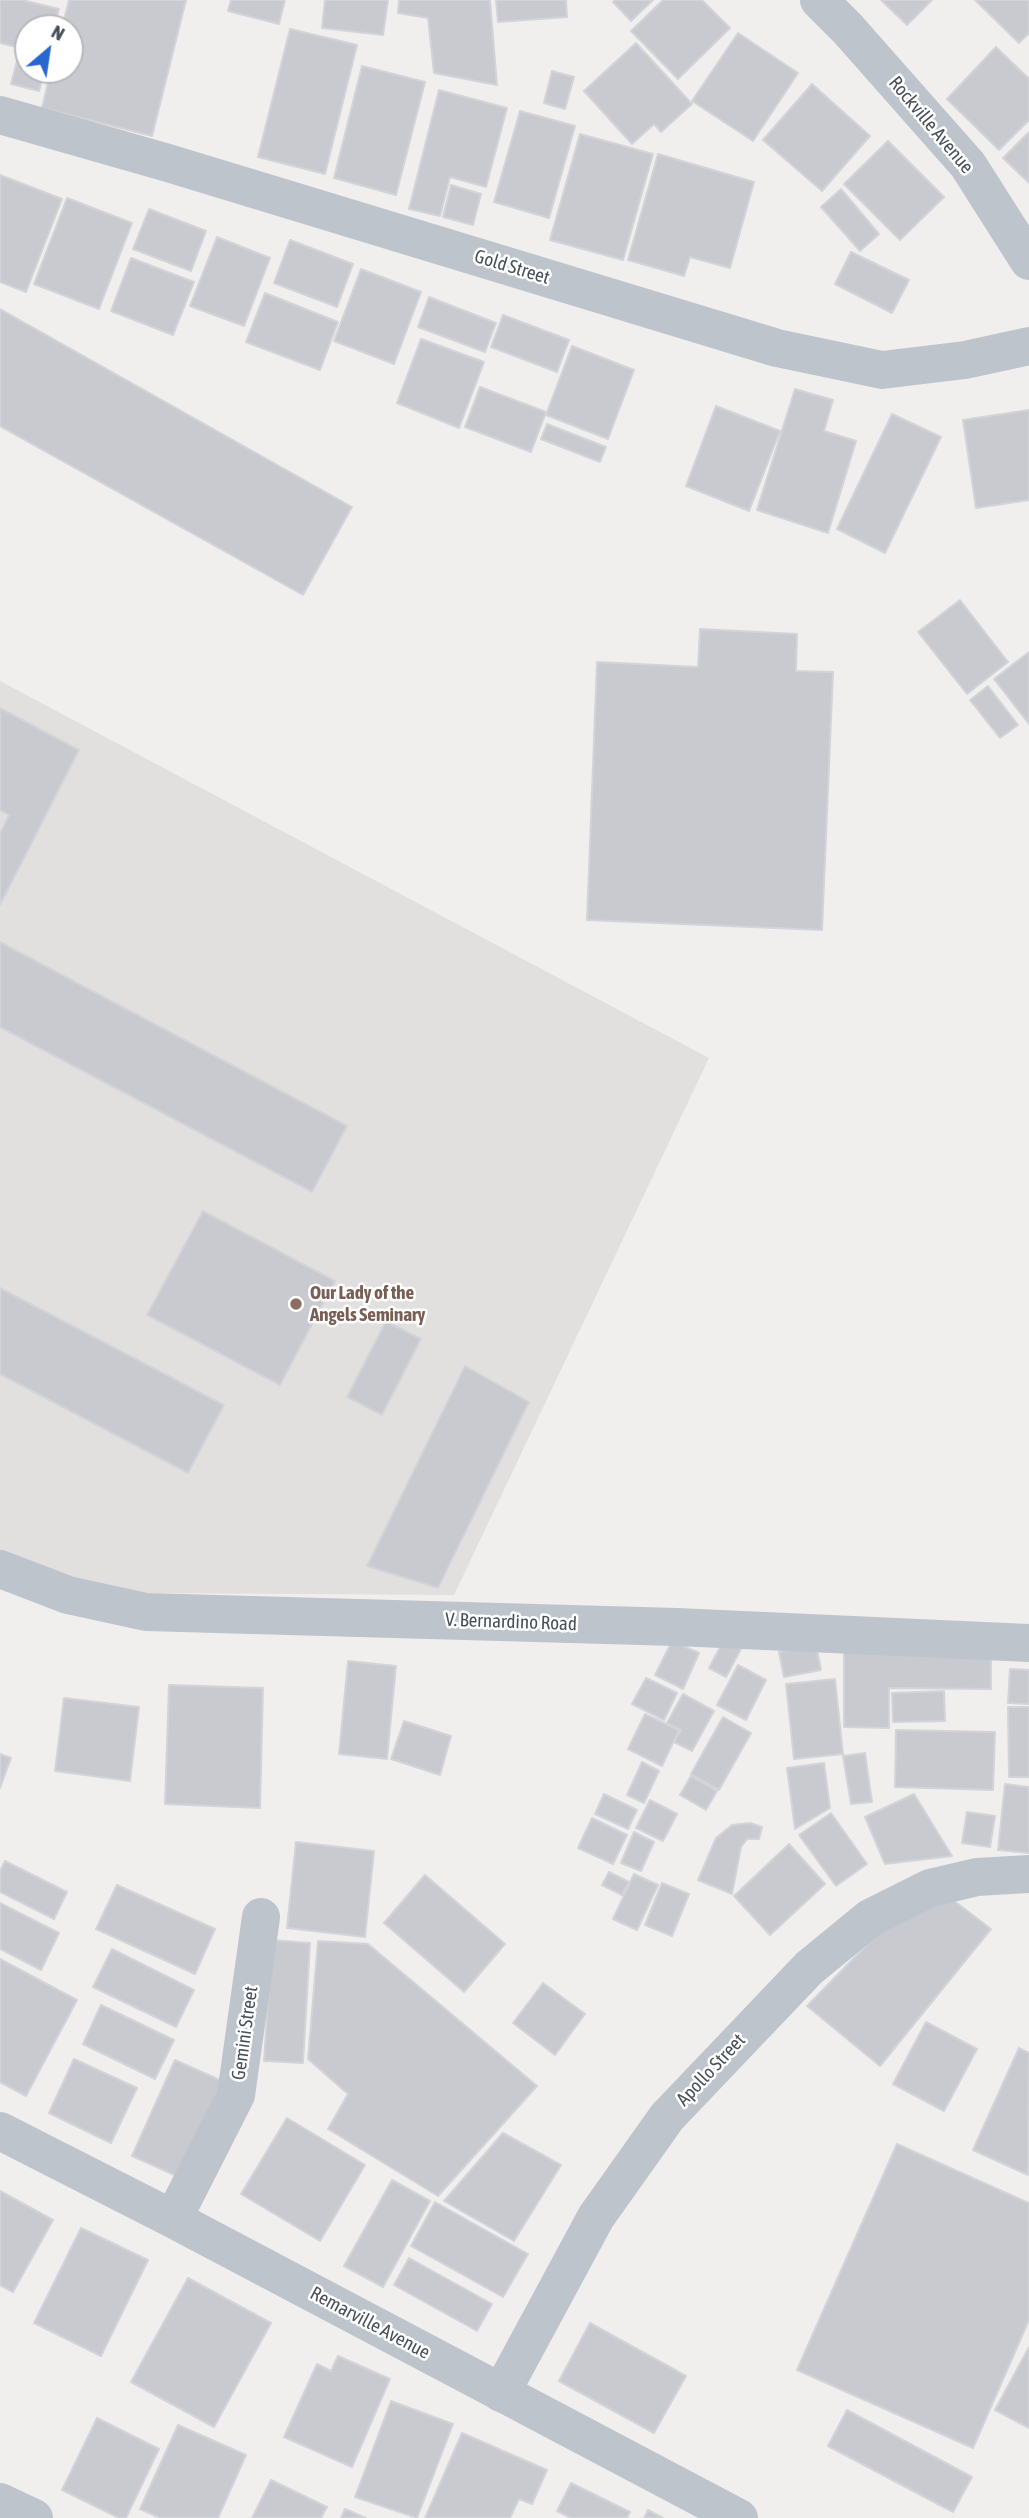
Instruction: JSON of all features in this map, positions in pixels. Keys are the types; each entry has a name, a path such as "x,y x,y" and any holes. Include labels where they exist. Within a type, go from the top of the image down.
{"street":[{"name":"Rockville Avenue","path":"819,0 968,165 1029,261"},
{"name":"Gold Street","path":"0,115 181,167 777,348 882,370 965,360 1029,346"},
{"name":"V. Bernardino Road","path":"0,1569 68,1595 146,1612 663,1627 1029,1643"},
{"name":"Apollo Street","path":"500,2393 596,2217 667,2117 809,1968 870,1918 930,1888 976,1877 1029,1874"},
{"name":"Gemini Street","path":"173,2219 236,2095 261,1916"},
{"name":"Remarville Avenue","path":"0,2131 173,2219 738,2518"},
{"path":"0,2502 34,2518"}],"shaded area":[{"name":"Our Lady of the Angels Seminary","path":"0,681 709,1058 454,1595 144,1593 59,1578 0,1550"}],"building":[{"path":"0,0 22,0 59,9 58,14 14,14 14,46 0,43"},
{"path":"69,0 186,0 152,136 42,108 48,84 84,84 84,14 66,14"},
{"path":"231,0 285,0 279,24 228,11"},
{"path":"325,0 388,0 383,35 322,28"},
{"path":"399,0 490,0 497,85 434,73 428,18 398,13"},
{"path":"496,0 566,0 567,17 498,22"},
{"path":"653,0 631,21 613,2"},
{"path":"663,0 702,0 730,28 678,79 631,31"},
{"path":"881,0 932,0 907,25"},
{"path":"975,0 1029,0 1029,33 1019,43"},
{"path":"290,29 357,45 325,174 258,157"},
{"path":"738,33 798,73 753,141 692,101"},
{"path":"636,43 692,104 661,132 654,124 632,144 584,91"},
{"path":"996,47 1029,79 1029,120 999,150 947,99"},
{"path":"362,66 425,82 396,195 334,178"},
{"path":"552,71 574,77 565,109 544,103"},
{"path":"14,72 14,84 41,84 39,91 11,84"},
{"path":"812,84 870,136 822,191 763,140"},
{"path":"439,90 507,108 486,187 450,177 440,216 409,209"},
{"path":"520,111 575,126 549,218 494,202"},
{"path":"1029,132 1029,183 1003,158"},
{"path":"580,134 653,154 623,260 550,240"},
{"path":"888,141 944,197 900,240 844,184"},
{"path":"658,154 754,182 730,268 690,257 684,276 628,260"},
{"path":"0,175 62,199 26,292 0,282"},
{"path":"451,185 481,194 473,225 443,217"},
{"path":"841,189 879,234 860,251 821,207"},
{"path":"67,198 132,223 99,309 34,284"},
{"path":"149,209 206,231 191,271 133,249"},
{"path":"217,237 270,258 244,326 190,306"},
{"path":"290,240 353,264 337,307 274,283"},
{"path":"851,252 909,280 892,313 835,284"},
{"path":"131,258 194,282 173,335 111,311"},
{"path":"361,269 421,292 394,364 334,341"},
{"path":"265,293 338,322 320,370 246,342"},
{"path":"429,297 496,323 485,352 418,327"},
{"path":"0,309 352,507 303,595 0,426"},
{"path":"503,315 569,340 557,372 491,347"},
{"path":"421,339 484,362 459,428 397,403"},
{"path":"572,346 634,370 608,439 546,415"},
{"path":"480,387 546,412 531,452 465,427"},
{"path":"795,389 833,400 824,431 856,441 828,533 757,510"},
{"path":"716,406 780,431 749,511 686,486"},
{"path":"1029,410 1029,500 976,508 963,420"},
{"path":"892,414 941,437 885,553 837,529"},
{"path":"547,424 606,447 600,462 541,439"},
{"path":"960,600 1008,662 967,694 918,632"},
{"path":"700,629 797,634 796,671 833,672 822,930 587,920 597,662 698,667"},
{"path":"1029,652 1029,724 994,679"},
{"path":"988,686 1018,725 1000,738 970,700"},
{"path":"0,708 79,750 0,905 0,833 9,815 0,810"},
{"path":"0,942 347,1126 312,1192 0,1027"},
{"path":"203,1211 335,1281 280,1385 147,1315"},
{"path":"0,1288 224,1405 188,1473 0,1374"},
{"path":"386,1321 421,1339 382,1415 347,1397"},
{"path":"465,1366 529,1402 438,1588 367,1566"},
{"path":"724,1640 741,1649 726,1677 709,1668"},
{"path":"672,1641 699,1653 683,1689 655,1675"},
{"path":"816,1644 821,1670 784,1677 779,1652"},
{"path":"844,1650 991,1650 991,1689 889,1688 889,1728 844,1727"},
{"path":"348,1661 396,1666 387,1759 339,1754"},
{"path":"738,1665 766,1680 746,1720 717,1705"},
{"path":"1010,1669 1029,1670 1029,1704 1008,1703"},
{"path":"646,1678 677,1693 664,1720 632,1704"},
{"path":"835,1679 843,1754 794,1759 786,1684"},
{"path":"169,1685 263,1688 260,1808 165,1804"},
{"path":"944,1691 945,1721 893,1722 892,1693"},
{"path":"683,1694 714,1711 692,1751 674,1742 681,1730 667,1723"},
{"path":"64,1698 139,1707 130,1781 55,1771"},
{"path":"1008,1707 1029,1707 1029,1777 1009,1777"},
{"path":"645,1714 679,1730 662,1766 628,1749"},
{"path":"723,1717 751,1733 719,1790 691,1774"},
{"path":"404,1721 451,1736 440,1775 391,1759"},
{"path":"896,1730 995,1732 993,1790 895,1787"},
{"path":"865,1753 872,1802 851,1804 843,1756"},
{"path":"0,1754 11,1758 0,1788"},
{"path":"642,1762 659,1771 644,1803 627,1795"},
{"path":"824,1763 830,1808 795,1829 787,1768"},
{"path":"691,1776 717,1791 706,1810 680,1795"},
{"path":"1005,1784 1029,1787 1029,1853 998,1850"},
{"path":"604,1794 637,1810 628,1829 595,1814"},
{"path":"914,1794 952,1856 885,1864 865,1817"},
{"path":"650,1800 677,1814 663,1841 636,1828"},
{"path":"967,1812 995,1816 990,1847 962,1843"},
{"path":"831,1813 867,1864 836,1886 799,1835"},
{"path":"592,1818 627,1835 613,1864 578,1848"},
{"path":"750,1823 762,1827 759,1839 747,1839 741,1847 732,1894 698,1880 716,1838 732,1825"},
{"path":"634,1832 654,1842 641,1871 621,1863"},
{"path":"296,1842 374,1851 365,1937 287,1928"},
{"path":"789,1844 825,1884 770,1935 734,1896"},
{"path":"5,1861 67,1892 54,1919 0,1892 0,1871"},
{"path":"609,1872 629,1882 622,1895 602,1885"},
{"path":"634,1874 658,1885 637,1930 613,1919"},
{"path":"425,1875 505,1944 464,1992 384,1923"},
{"path":"662,1883 689,1894 672,1936 645,1925"},
{"path":"117,1885 215,1929 195,1974 96,1929"},
{"path":"945,1894 991,1929 880,2066 807,2006 892,1919"},
{"path":"0,1903 59,1933 41,1970 0,1949"},
{"path":"272,1940 310,1943 303,2063 264,2061"},
{"path":"318,1941 368,1944 537,2086 438,2196 328,2129 348,2094 308,2059"},
{"path":"112,1949 194,1990 176,2027 93,1987"},
{"path":"0,1959 77,2000 26,2096 0,2082"},
{"path":"543,1983 585,2014 555,2055 513,2023"},
{"path":"101,2005 174,2040 155,2079 83,2044"},
{"path":"926,2022 977,2049 944,2111 893,2084"},
{"path":"1019,2048 1029,2053 1028,2175 973,2150"},
{"path":"74,2059 137,2088 111,2143 49,2113"},
{"path":"175,2060 222,2081 179,2177 132,2156"},
{"path":"287,2118 365,2165 320,2241 241,2194"},
{"path":"503,2133 561,2165 514,2241 444,2201"},
{"path":"897,2144 1029,2203 1029,2320 973,2448 797,2370"},
{"path":"392,2180 430,2201 383,2287 344,2266"},
{"path":"0,2191 53,2220 13,2292 0,2285"},
{"path":"435,2202 528,2254 503,2297 411,2246"},
{"path":"81,2228 148,2260 101,2356 34,2323"},
{"path":"409,2258 492,2304 477,2331 394,2285"},
{"path":"188,2278 271,2323 214,2427 131,2382"},
{"path":"590,2323 686,2376 654,2433 559,2381"},
{"path":"1029,2347 1029,2428 995,2410"},
{"path":"338,2356 390,2379 352,2467 284,2437 317,2364 331,2371"},
{"path":"391,2401 453,2424 417,2518 355,2497"},
{"path":"847,2410 972,2477 953,2512 828,2446"},
{"path":"97,2418 159,2449 126,2518 119,2518 62,2490"},
{"path":"178,2425 246,2455 218,2518 160,2518 140,2509"},
{"path":"462,2433 547,2470 532,2504 519,2499 510,2518 425,2518"},
{"path":"271,2480 327,2507 321,2518 252,2518"},
{"path":"571,2483 630,2512 627,2518 571,2518 557,2511"},
{"path":"345,2509 366,2518 341,2518"},
{"path":"648,2510 663,2518 644,2518"}],"place":[{"name":"Our Lady of the Angels Seminary","path":"296,1304"}]}
